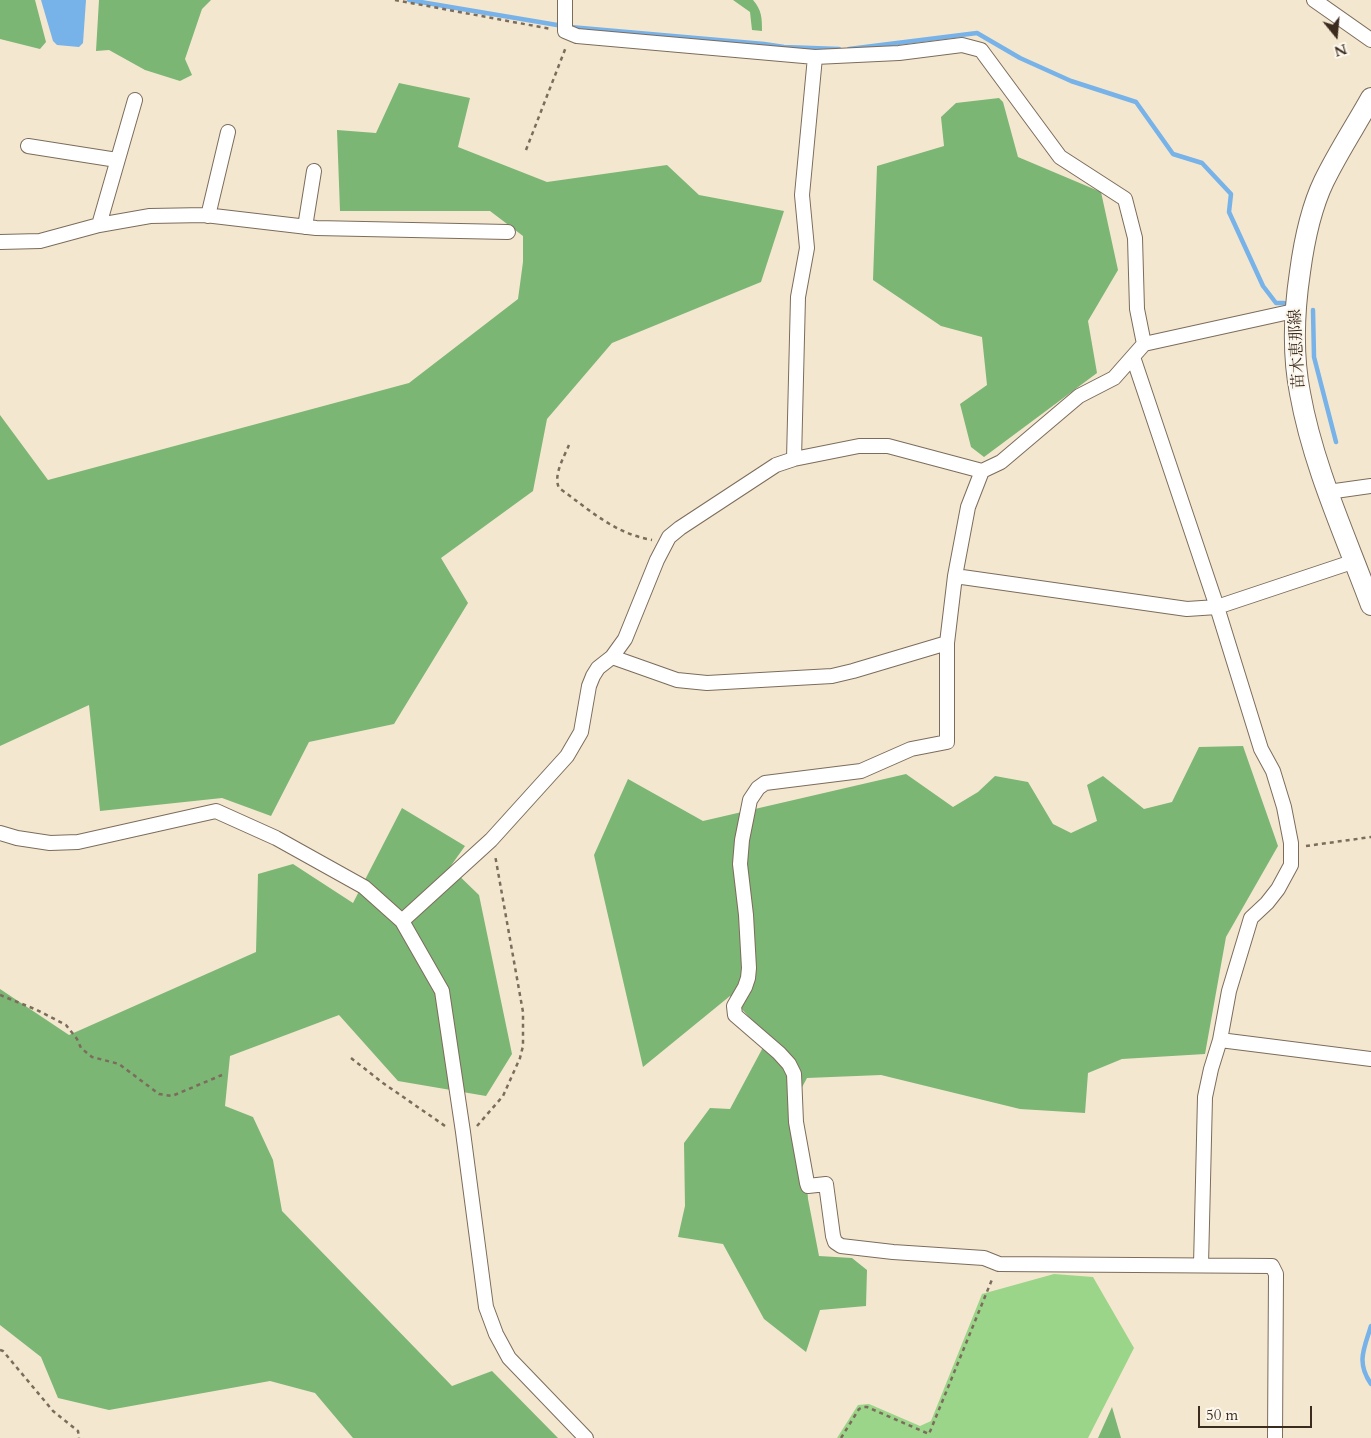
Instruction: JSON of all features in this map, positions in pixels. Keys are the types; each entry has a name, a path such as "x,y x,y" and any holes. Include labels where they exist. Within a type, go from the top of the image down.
{"main road":[{"name":"苗木恵那線","path":"1371,98 1324,182 1304,240 1294,310 1295,355 1306,423 1328,492 1371,604"}],"street":[{"path":"565,0 568,32 586,37 815,57 899,53 962,44 981,50 1060,157 1125,198 1135,238 1137,309 1144,344"},
{"path":"1314,0 1371,40"},
{"path":"794,459 798,297 807,248 802,195 815,57"},
{"path":"99,225 135,100"},
{"path":"208,216 228,132"},
{"path":"28,146 117,160"},
{"path":"305,227 314,171"},
{"path":"0,242 40,241 99,225 150,216 208,216 305,227 508,232"},
{"path":"402,921 491,840 567,756 581,732 589,686 593,676 598,668 612,657 626,639 656,560 669,537 680,528 776,466 794,459 859,446 888,446 982,471 1001,462 1080,396 1114,378 1144,344 1294,310"},
{"path":"1133,357 1217,607 1261,749 1273,771 1284,807 1291,847 1291,865 1278,889 1251,918 1229,991 1220,1040 1211,1069 1205,1097 1201,1265"},
{"path":"982,471 968,507 955,576 947,643 947,742 911,749 861,771 764,783 753,793 750,800 740,864 746,915 748,978 733,1011 735,1015 790,1064 794,1074 796,1122 807,1183 808,1186 826,1184 835,1242 841,1246 894,1252 984,1258 999,1264 1272,1266 1276,1274 1275,1438"},
{"path":"1328,492 1371,486"},
{"path":"955,576 1187,608 1217,607 1355,561"},
{"path":"612,657 677,680 707,683 832,676 947,643"},
{"path":"0,833 17,838 50,843 78,842 216,812 276,838 364,887 402,921 442,990 486,1307 496,1334 509,1358 586,1438"},
{"path":"1220,1040 1371,1059"}],"path":[{"path":"395,0 568,32 526,150"},
{"path":"569,445 556,482 559,488 616,529 635,537 666,542"},
{"path":"1291,847 1312,846 1371,837"},
{"path":"351,1058 383,1083 464,1139 503,1096 520,1058 523,1046 523,1012 496,856 491,840"},
{"path":"0,995 37,1010 66,1025 77,1039 81,1048 92,1057 119,1064 159,1094 172,1096 222,1075"},
{"path":"841,1438 860,1409 867,1406 929,1434 999,1264"},
{"path":"0,1350 3,1351 53,1411 78,1431 79,1438"}],"green space":[{"path":"0,0 35,0 46,42 40,49 0,39"},
{"path":"99,0 211,0 202,9 185,59 192,75 180,81 145,70 109,50 96,51"},
{"path":"733,0 753,0 760,11 762,31 752,30 750,12"},
{"path":"399,83 470,98 458,147 547,182 667,165 699,195 784,211 761,282 612,343 547,419 533,491 441,558 468,603 394,724 309,742 271,816 222,798 100,811 89,705 0,746 0,415 48,480 409,383 518,299 523,262 523,236 490,211 340,211 337,130 376,133"},
{"path":"999,98 1003,102 1018,157 1101,192 1118,270 1088,321 1097,373 984,457 971,447 960,404 987,385 982,337 941,326 873,280 877,166 944,146 941,117 956,103"},
{"path":"1243,746 1278,846 1226,937 1205,1054 1122,1059 1088,1073 1085,1113 1020,1109 881,1075 807,1078 800,1091 808,1199 819,1256 852,1258 867,1270 866,1306 820,1310 806,1352 764,1319 723,1244 678,1237 685,1206 684,1143 710,1108 730,1109 768,1038 730,996 643,1067 594,855 628,779 703,821 906,774 953,807 978,792 995,776 1028,782 1053,824 1071,833 1097,821 1087,785 1103,776 1144,809 1172,802 1199,747"},
{"path":"402,808 465,846 450,867 479,895 512,1054 486,1096 398,1081 339,1015 230,1056 225,1106 253,1117 273,1160 282,1211 452,1386 492,1371 558,1438 353,1438 315,1393 270,1381 109,1410 58,1398 41,1357 0,1325 0,989 69,1035 256,952 258,874 293,864 353,903"},
{"path":"1054,1274 1093,1277 1134,1348 1088,1438 837,1438 858,1405 869,1404 920,1426 931,1421 982,1294"},
{"path":"1112,1407 1121,1438 1098,1438"}],"water":[{"path":"41,0 86,0 83,43 79,47 57,45 53,41"}],"waterway":[{"path":"409,0 563,26"},
{"path":"570,27 784,47 839,49"},
{"path":"849,49 977,33 1020,58 1071,81 1136,102 1173,154 1202,163 1231,194 1229,212 1263,286 1276,303 1284,303"},
{"path":"1313,310 1314,357 1336,442"},
{"path":"1371,1326 1363,1355 1364,1369 1371,1384"}]}
